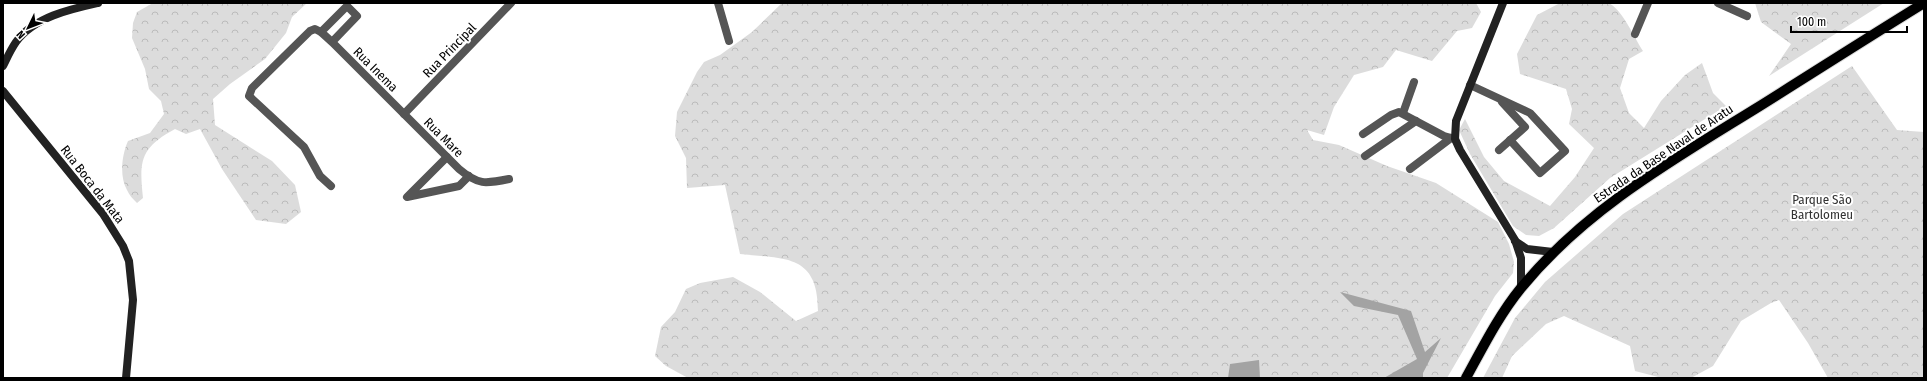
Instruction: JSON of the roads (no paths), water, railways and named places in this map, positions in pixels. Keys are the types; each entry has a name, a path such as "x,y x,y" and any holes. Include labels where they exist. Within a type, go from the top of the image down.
{"main road":[{"name":"Estrada da Base Naval de Aratu","path":"1466,378 1501,316 1521,288 1553,252 1602,209 1636,184 1924,3"}],"street":[{"path":"3,66 17,41 34,26 53,17 98,3"},
{"name":"Rua Principal","path":"404,114 511,3"},
{"path":"718,3 729,41"},
{"path":"1410,169 1453,138 1456,121 1503,3"},
{"path":"1635,34 1648,3"},
{"path":"1718,3 1747,16"},
{"path":"331,186 320,176 304,147 249,96 252,88 310,31 315,29 321,32 347,6 357,16 332,42"},
{"name":"Rua Inema","path":"321,32 404,114"},
{"path":"1402,113 1414,82"},
{"path":"1470,85 1530,113 1565,151 1540,173 1510,140"},
{"name":"Rua Boca da Mata","path":"3,91 103,214 123,246 129,261 133,300 126,378"},
{"path":"1499,98 1525,127 1499,150"},
{"path":"1362,134 1391,115 1399,112 1453,138 1515,240 1521,258 1521,288"},
{"name":"Rua Mare","path":"404,114 447,157 469,176"},
{"path":"1365,156 1416,121"},
{"path":"447,157 407,197 459,186 469,176 486,183 509,179"},
{"path":"1515,240 1527,249 1553,252"}],"park label":[{"name":"Parque São Bartolomeu","path":"1822,206"}]}
